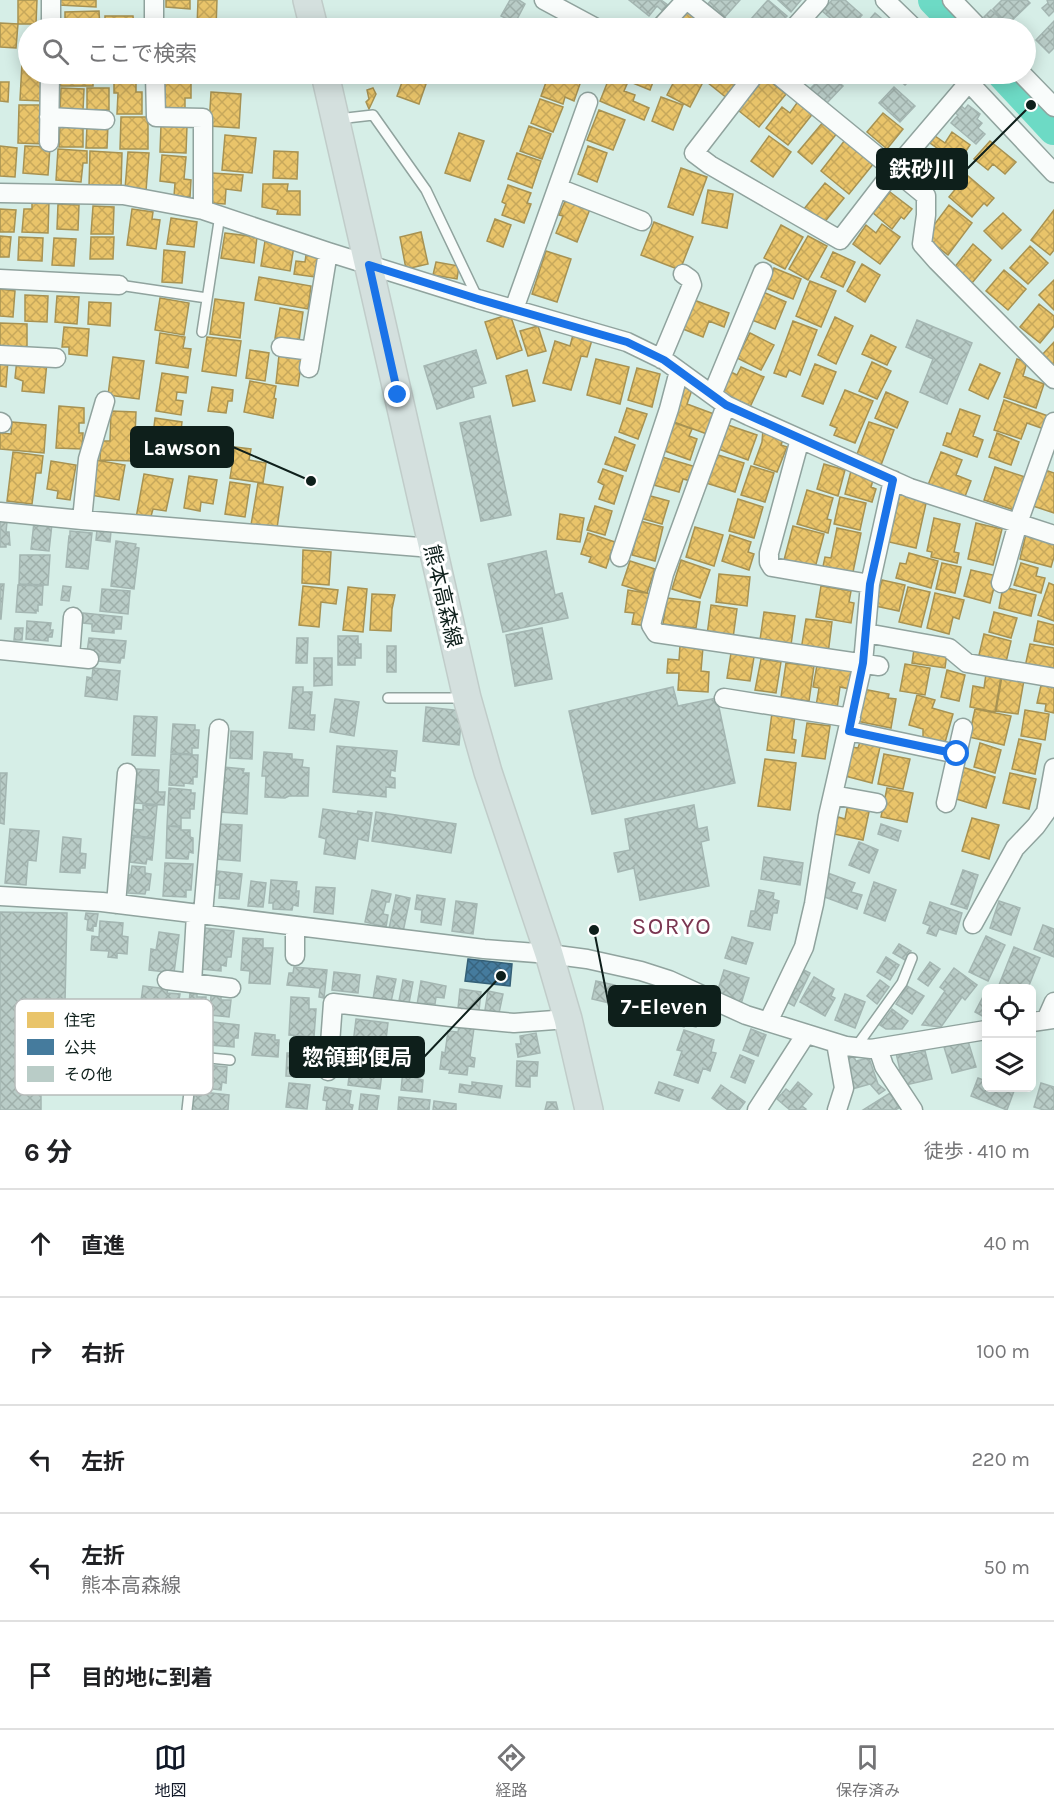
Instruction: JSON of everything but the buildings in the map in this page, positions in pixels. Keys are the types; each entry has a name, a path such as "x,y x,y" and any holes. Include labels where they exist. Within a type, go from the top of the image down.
{"main road":[{"path":"307,0 312,18"},
{"name":"熊本高森線","path":"327,84 467,698 488,772 549,954 568,1019 589,1110"}],"street":[{"path":"51,0 51,18"},
{"path":"154,0 154,18"},
{"path":"670,18 687,0 710,18"},
{"path":"803,18 819,0"},
{"path":"885,0 904,18"},
{"path":"952,0 969,18"},
{"path":"553,2 579,18"},
{"path":"49,142 50,84"},
{"path":"155,84 156,117 203,118 212,213"},
{"path":"747,84 694,153 840,240 960,84"},
{"path":"789,84 926,196 922,244 1054,379"},
{"path":"971,84 1054,173"},
{"path":"1032,84 1054,107"},
{"path":"514,309 588,102"},
{"path":"49,117 105,120"},
{"path":"558,188 642,221"},
{"path":"0,193 123,195 212,213 478,299 627,342 661,359 719,400 800,439 910,488 1054,535"},
{"path":"281,347 310,359 328,252"},
{"path":"763,272 719,400 664,574 651,625 656,633 871,664"},
{"path":"661,359 692,285 690,279 682,274"},
{"path":"0,279 119,285"},
{"path":"0,355 56,358"},
{"path":"620,557 669,409 679,371"},
{"path":"82,520 88,459 105,401"},
{"path":"1001,582 1018,523 1054,422"},
{"path":"800,439 769,553 769,562 772,567 870,584"},
{"path":"768,1022 804,947 814,904 828,816 850,725 871,664 866,633 870,584 893,480"},
{"path":"0,512 432,548"},
{"path":"70,657 73,617"},
{"path":"866,633 949,648 967,663 1054,678"},
{"path":"0,650 89,659"},
{"path":"724,698 850,725 957,754"},
{"path":"946,803 963,728"},
{"path":"192,983 219,729"},
{"path":"973,924 1014,848 1036,826 1046,812 1054,768"},
{"path":"116,904 127,773"},
{"path":"833,795 877,803"},
{"path":"0,896 116,904 484,949 587,959 669,980 746,1015 856,1047 878,1048 982,1031"},
{"path":"295,926 295,956"},
{"path":"167,980 231,988"},
{"path":"1044,1020 1054,1002"},
{"path":"328,1071 333,1003 514,1023 568,1019"},
{"path":"757,1110 806,1034"},
{"path":"836,1043 844,1088 837,1110"},
{"path":"878,1048 884,1066 914,1110"}],"lane":[{"path":"336,120 373,115 426,190 478,299"},
{"path":"202,332 207,298 212,213"},
{"path":"119,285 207,298"},
{"path":"388,698 467,698"},
{"path":"856,1047 902,982 912,958"},
{"path":"213,1058 230,1060"},
{"path":"187,1110 189,1095"}],"waterway":[{"path":"934,0 951,18"},
{"path":"1012,84 1054,129"}],"place":[{"name":"鉄砂川","path":"1031,105"},
{"name":"Lawson","path":"311,481"},
{"name":"7-Eleven","path":"594,930"},
{"name":"惣領郵便局","path":"501,976"}],"district":[{"name":"SORYO","path":"672,926"}],"route":[{"path":"398,395 369,265 627,342 664,360 726,405 893,480 870,584 863,663 849,731 957,754"}]}
